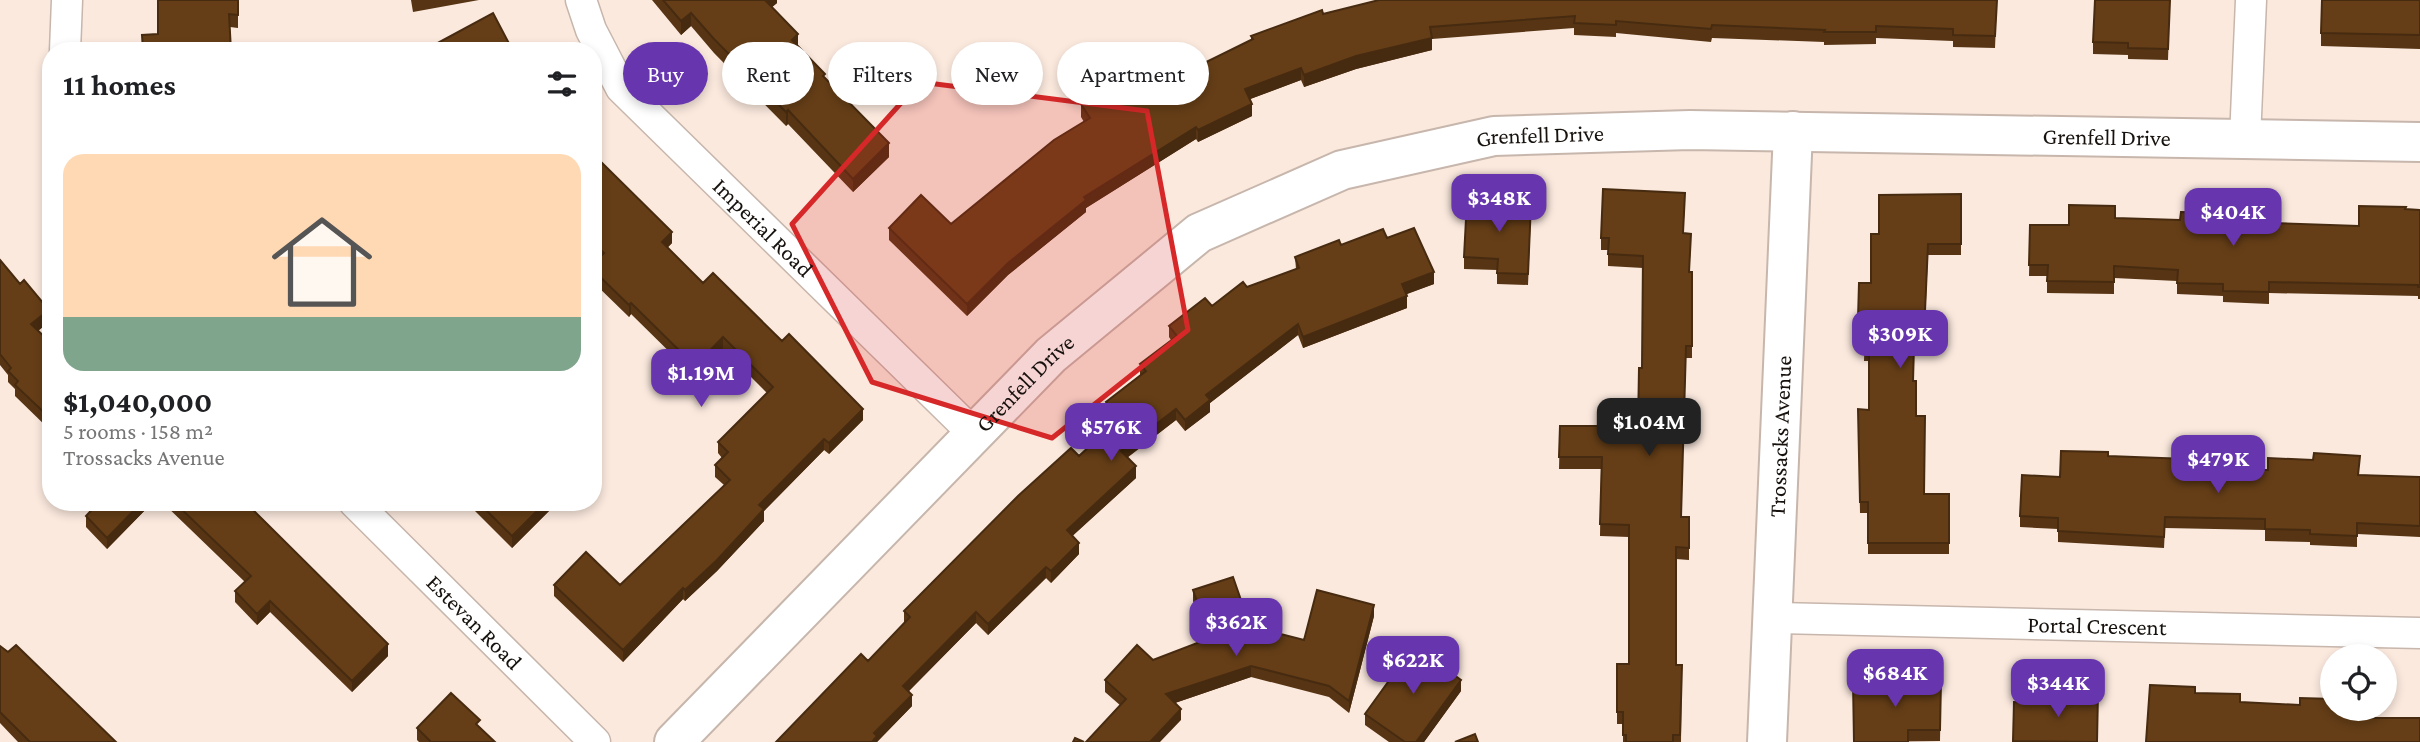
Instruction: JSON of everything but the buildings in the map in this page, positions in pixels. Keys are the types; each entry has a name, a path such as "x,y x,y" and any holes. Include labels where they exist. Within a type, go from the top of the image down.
{"street":[{"path":"65,42 67,0"},
{"name":"Imperial Road","path":"581,0 597,42"},
{"path":"2245,139 2251,0"},
{"name":"Imperial Road","path":"602,51 621,88 974,434"},
{"name":"Grenfell Drive","path":"674,742 1051,355 1199,233 1342,170 1494,136 1690,130 2420,142"},
{"name":"Trossacks Avenue","path":"1767,742 1793,131"},
{"name":"Estevan Road","path":"363,511 595,742"},
{"name":"Portal Crescent","path":"1773,618 2420,634"}],"highlighted area":[{"path":"920,82 1147,111 1188,330 1052,438 872,382 792,224"}]}
